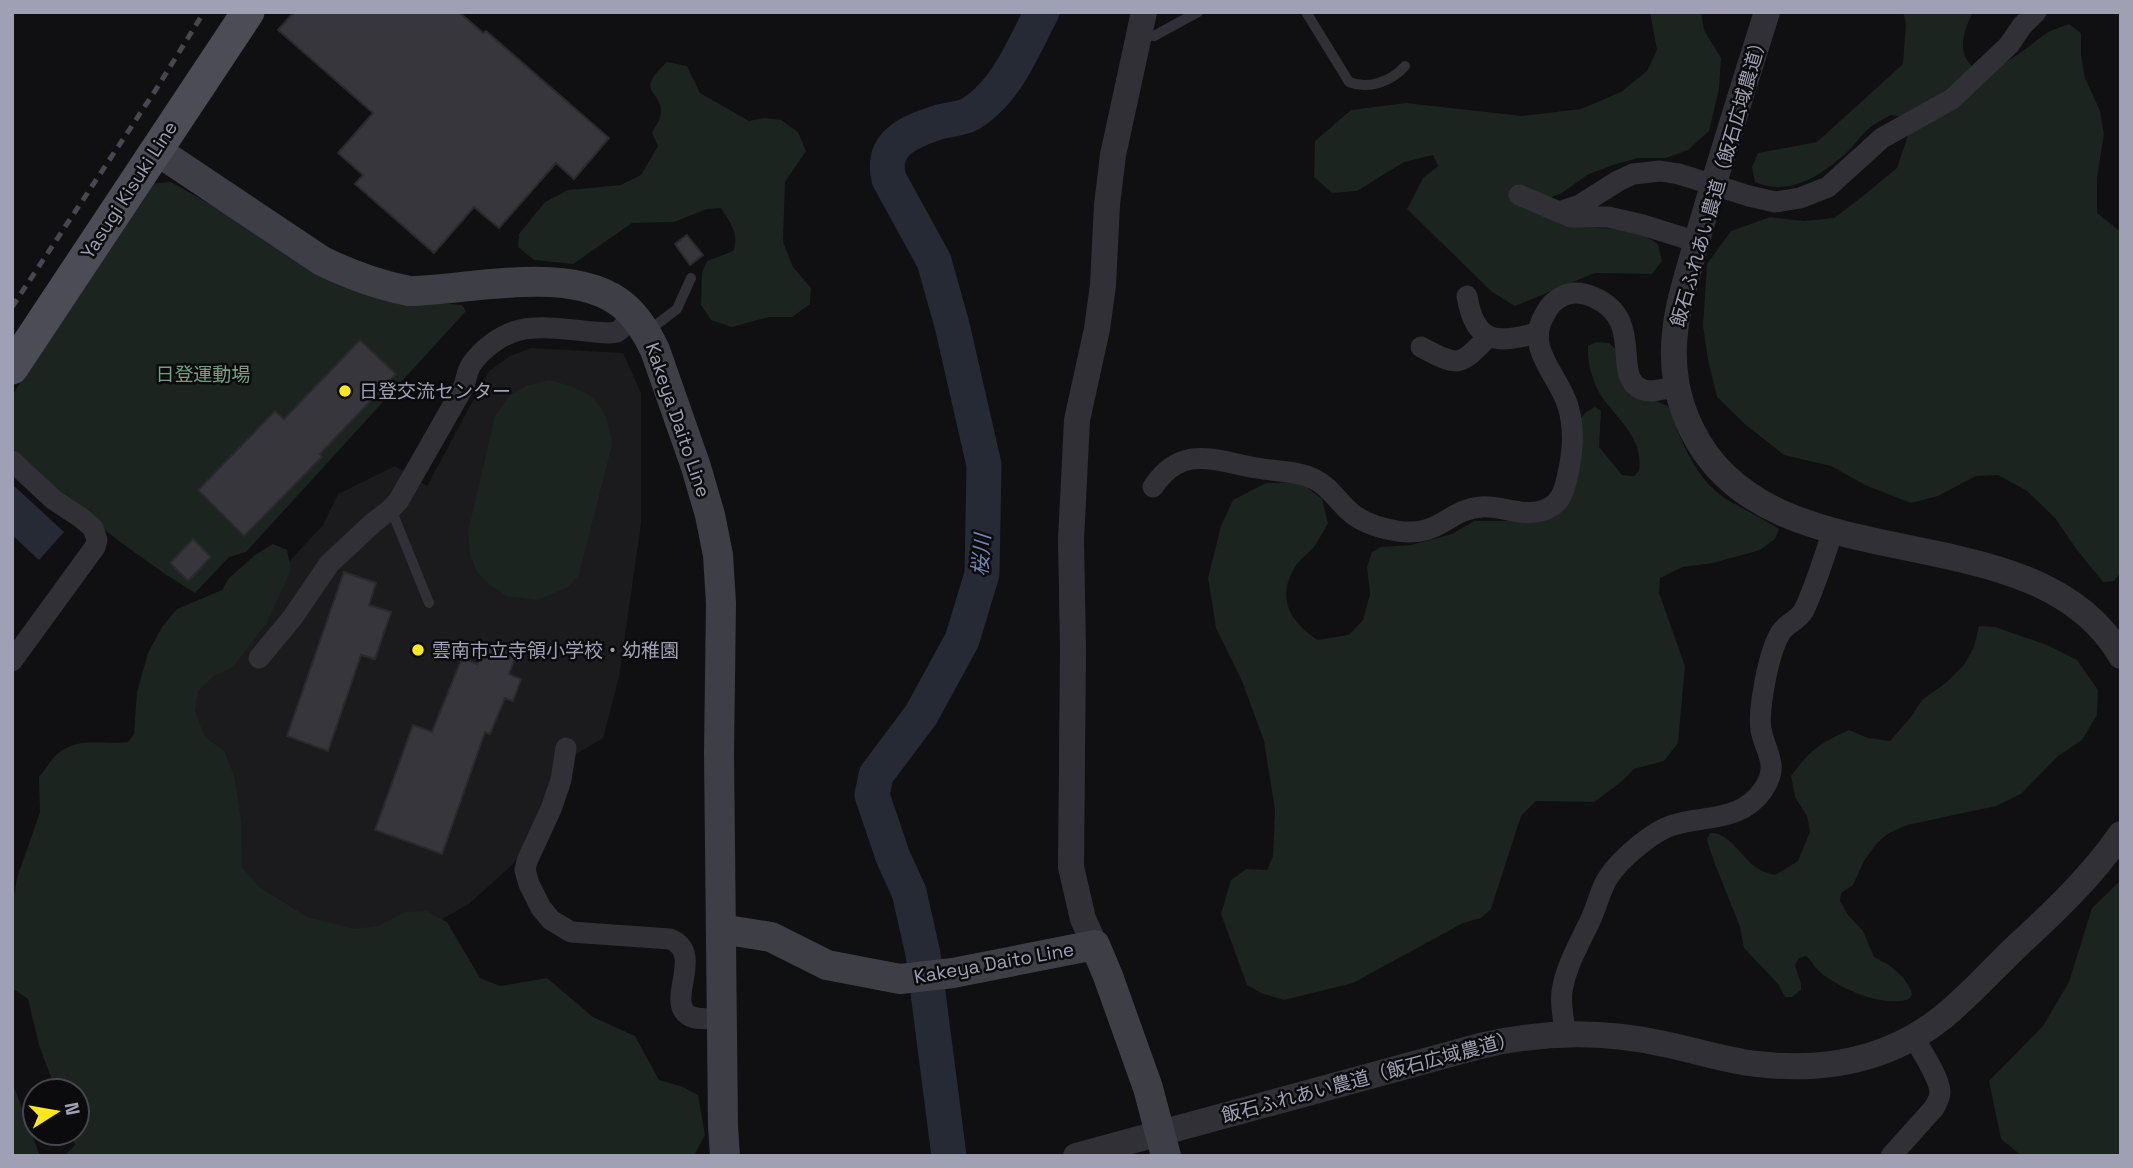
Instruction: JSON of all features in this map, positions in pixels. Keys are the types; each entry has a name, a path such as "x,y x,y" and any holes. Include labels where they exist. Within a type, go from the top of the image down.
{"main road":[{"name":"Yasugi Kisuki Line","path":"12,368 156,150 241,14"},
{"name":"Kakeya Daito Line","path":"156,150 322,261 352,275 409,291 540,282 562,283 607,295 622,304 641,324 655,350 696,467 718,555 721,603 719,753 725,1156"},
{"name":"Kakeya Daito Line","path":"721,929 771,937 827,965 900,979 929,977 1095,944 1148,1088 1163,1144"}],"street":[{"name":"飯石ふれあい農道（飯石広域農道）","path":"1767,12 1697,242 1674,334 1677,386 1684,415 1699,446 1717,468 1739,488 1798,520 2031,580 2077,606 2109,637 2121,656"},
{"path":"1559,212 1580,205 1633,174 1660,171 1775,202 1800,198 1828,187 1882,138 1952,99 2009,45 2036,12"},
{"path":"1095,944 1083,919 1071,867 1071,540 1076,433 1103,285 1107,205 1113,155 1142,24"},
{"path":"1519,195 1571,217 1608,218 1643,225 1697,242"},
{"path":"1153,487 1174,464 1202,457 1258,469 1287,471 1317,480 1360,519 1379,527 1415,533 1438,527 1469,509 1484,506 1527,513 1554,506 1565,487 1574,437 1564,396 1541,354 1537,333 1538,325 1551,304 1560,296 1571,293 1596,298 1608,306 1622,323 1631,382 1640,389 1650,391 1677,386"},
{"path":"1466,296 1473,321 1488,337 1503,340 1537,333"},
{"path":"259,658 293,617 329,564 391,509 464,386 470,366 494,342 520,330 553,329 609,333 641,324"},
{"path":"1421,347 1454,362 1467,359 1488,337"},
{"path":"12,460 54,500 93,528 97,540 95,547 12,661"},
{"path":"1565,1033 1562,994 1570,958 1588,926 1605,883 1617,866 1661,830 1673,825 1724,817 1756,799 1765,787 1772,762 1761,729 1763,691 1782,630 1803,612 1833,531"},
{"path":"566,748 561,780 525,870 541,908 551,920 571,932 670,939 677,942 684,951 681,1001 683,1010 688,1016 696,1018 721,1018"},
{"name":"飯石ふれあい農道（飯石広域農道）","path":"1076,1156 1163,1144 1506,1040 1565,1033 1623,1036 1755,1064 1812,1067 1857,1061 1913,1036 1944,1016 2068,898 2104,859 2121,834"},
{"path":"1891,1156 1934,1108 1939,1098 1938,1081 1913,1036"}],"lane":[{"path":"1142,24 1154,36 1198,12"},
{"path":"1306,12 1349,82 1361,85 1387,80 1397,75 1405,66"},
{"path":"641,324 677,309 691,278"},
{"path":"391,509 429,603"}],"shaded area":[{"name":"雲南市立寺領小学校・幼稚園","path":"531,348 623,353 641,393 641,524 619,677 603,738 561,763 544,816 513,864 469,904 361,964 271,932 162,722 233,622 323,525 338,494 395,466 427,486 489,371 510,356"},
{"path":"12,484 64,532 39,560 12,535"}],"green space":[{"path":"1650,12 1701,12 1704,30 1721,58 1719,89 1709,131 1688,150 1666,158 1638,158 1613,165 1587,175 1562,193 1545,200 1577,227 1636,230 1658,244 1662,261 1652,274 1595,273 1515,306 1492,292 1407,209 1423,178 1438,166 1433,155 1404,162 1357,191 1332,193 1314,177 1315,141 1351,110 1406,103 1522,116 1581,109 1621,92 1647,71 1657,50"},
{"path":"1903,12 1973,12 1964,36 1963,48 1967,60 1975,68 1996,67 2048,32 2069,24 2081,33 2085,78 2100,111 2104,134 2097,178 2097,213 2121,232 2121,572 2114,581 2103,582 2055,518 2027,491 1998,475 1976,476 1938,496 1911,503 1865,485 1831,466 1784,455 1746,425 1717,397 1703,326 1707,264 1731,231 1770,217 1804,221 1834,218 1897,168 1908,135 1904,117 1891,115 1870,128 1849,151 1826,169 1804,182 1780,187 1755,182 1752,167 1758,153 1817,142 1903,64 1906,23"},
{"path":"667,62 687,66 700,93 749,121 764,118 781,120 798,132 806,151 785,182 783,242 793,267 811,288 810,304 792,317 769,317 732,327 711,320 701,305 702,273 707,261 733,251 735,245 733,229 721,208 707,209 674,222 632,223 573,264 534,260 518,247 519,234 545,202 568,190 621,185 641,175 658,146 652,133 661,108 650,87 651,81"},
{"name":"日登運動場","path":"171,182 380,297 462,305 466,311 246,552 229,557 195,593 78,509 12,453 12,396 135,197 146,184"},
{"path":"1596,342 1609,343 1617,350 1649,398 1668,406 1690,457 1705,480 1726,499 1779,529 1775,539 1760,550 1713,563 1683,567 1660,578 1659,593 1685,666 1678,743 1664,761 1634,769 1594,802 1536,801 1521,816 1491,909 1481,918 1463,923 1353,983 1284,1000 1261,993 1247,985 1221,914 1231,880 1246,869 1267,870 1273,856 1275,810 1264,741 1242,681 1216,628 1208,578 1221,526 1233,500 1266,483 1300,482 1322,499 1328,523 1314,547 1299,561 1289,578 1287,599 1293,617 1318,640 1349,635 1363,620 1370,594 1367,567 1372,552 1381,547 1411,545 1452,534 1474,521 1527,521 1572,486 1581,461 1578,421 1586,412 1595,407 1601,411 1599,447 1622,475 1634,476 1639,471 1637,448 1633,439 1600,394 1592,377 1588,346"},
{"path":"549,380 575,388 594,399 606,417 612,445 579,575 568,587 538,600 507,596 490,585 477,572 470,555 468,532 495,416 509,396 526,386"},
{"path":"273,544 287,550 291,570 266,624 233,667 214,676 198,691 195,711 205,737 224,751 234,775 241,820 242,867 259,887 307,917 354,929 378,926 405,912 426,911 447,922 480,978 500,986 547,978 593,1017 635,1036 659,1080 698,1095 705,1135 694,1156 64,1156 73,1147 91,1147 91,1077 51,1077 39,1045 28,999 12,988 12,907 17,878 40,812 39,777 55,756 69,747 86,743 128,742 134,734 137,692 148,653 162,627 177,609 222,590 229,578 255,555"},
{"path":"1979,626 1995,627 2047,645 2077,660 2098,690 2097,715 2082,740 2058,756 2021,794 1996,806 1907,825 1889,833 1877,843 1864,861 1853,885 1841,893 1840,901 1848,915 1863,931 1874,957 1903,977 1911,990 1909,999 1887,1001 1850,990 1820,972 1806,956 1799,958 1795,965 1801,990 1792,997 1785,997 1778,984 1744,948 1740,927 1707,840 1710,833 1716,833 1728,840 1754,866 1767,873 1775,875 1798,861 1810,832 1807,816 1795,797 1791,776 1816,748 1849,730 1868,738 1890,741 1922,700 1947,682 1964,665 1974,647"},
{"path":"2121,880 2121,1156 2022,1156 2001,1139 1989,1081 2043,1026 2069,982 2092,908"},
{"path":"12,1082 21,1106 21,1147 37,1147 40,1156 12,1156"}],"building":[{"path":"294,12 459,12 483,33 486,31 609,138 574,179 556,163 499,228 474,207 434,253 355,184 363,175 338,153 373,113 278,30"},
{"path":"687,235 703,255 690,265 675,244"},
{"path":"360,340 396,374 320,454 322,457 244,536 198,490 275,411 284,419"},
{"path":"193,539 211,557 188,581 170,563"},
{"path":"344,572 376,583 369,605 391,612 375,659 361,655 328,751 287,736"},
{"path":"486,642 516,655 509,674 521,679 513,701 505,698 490,734 485,732 442,854 375,830 413,725 432,732 462,658 477,664"}],"waterway":[{"name":"桜川","path":"949,1156 923,954 909,892 893,857 872,795 876,775 921,715 962,640 982,574 984,465 952,325 934,261 889,179 887,167 893,148 908,135 939,122 966,116 988,100 1011,70 1042,12"}],"railway":[{"path":"12,307 204,12"}],"place":[{"name":"日登交流センター","path":"345,391"},
{"name":"雲南市立寺領小学校・幼稚園","path":"418,650"}]}
